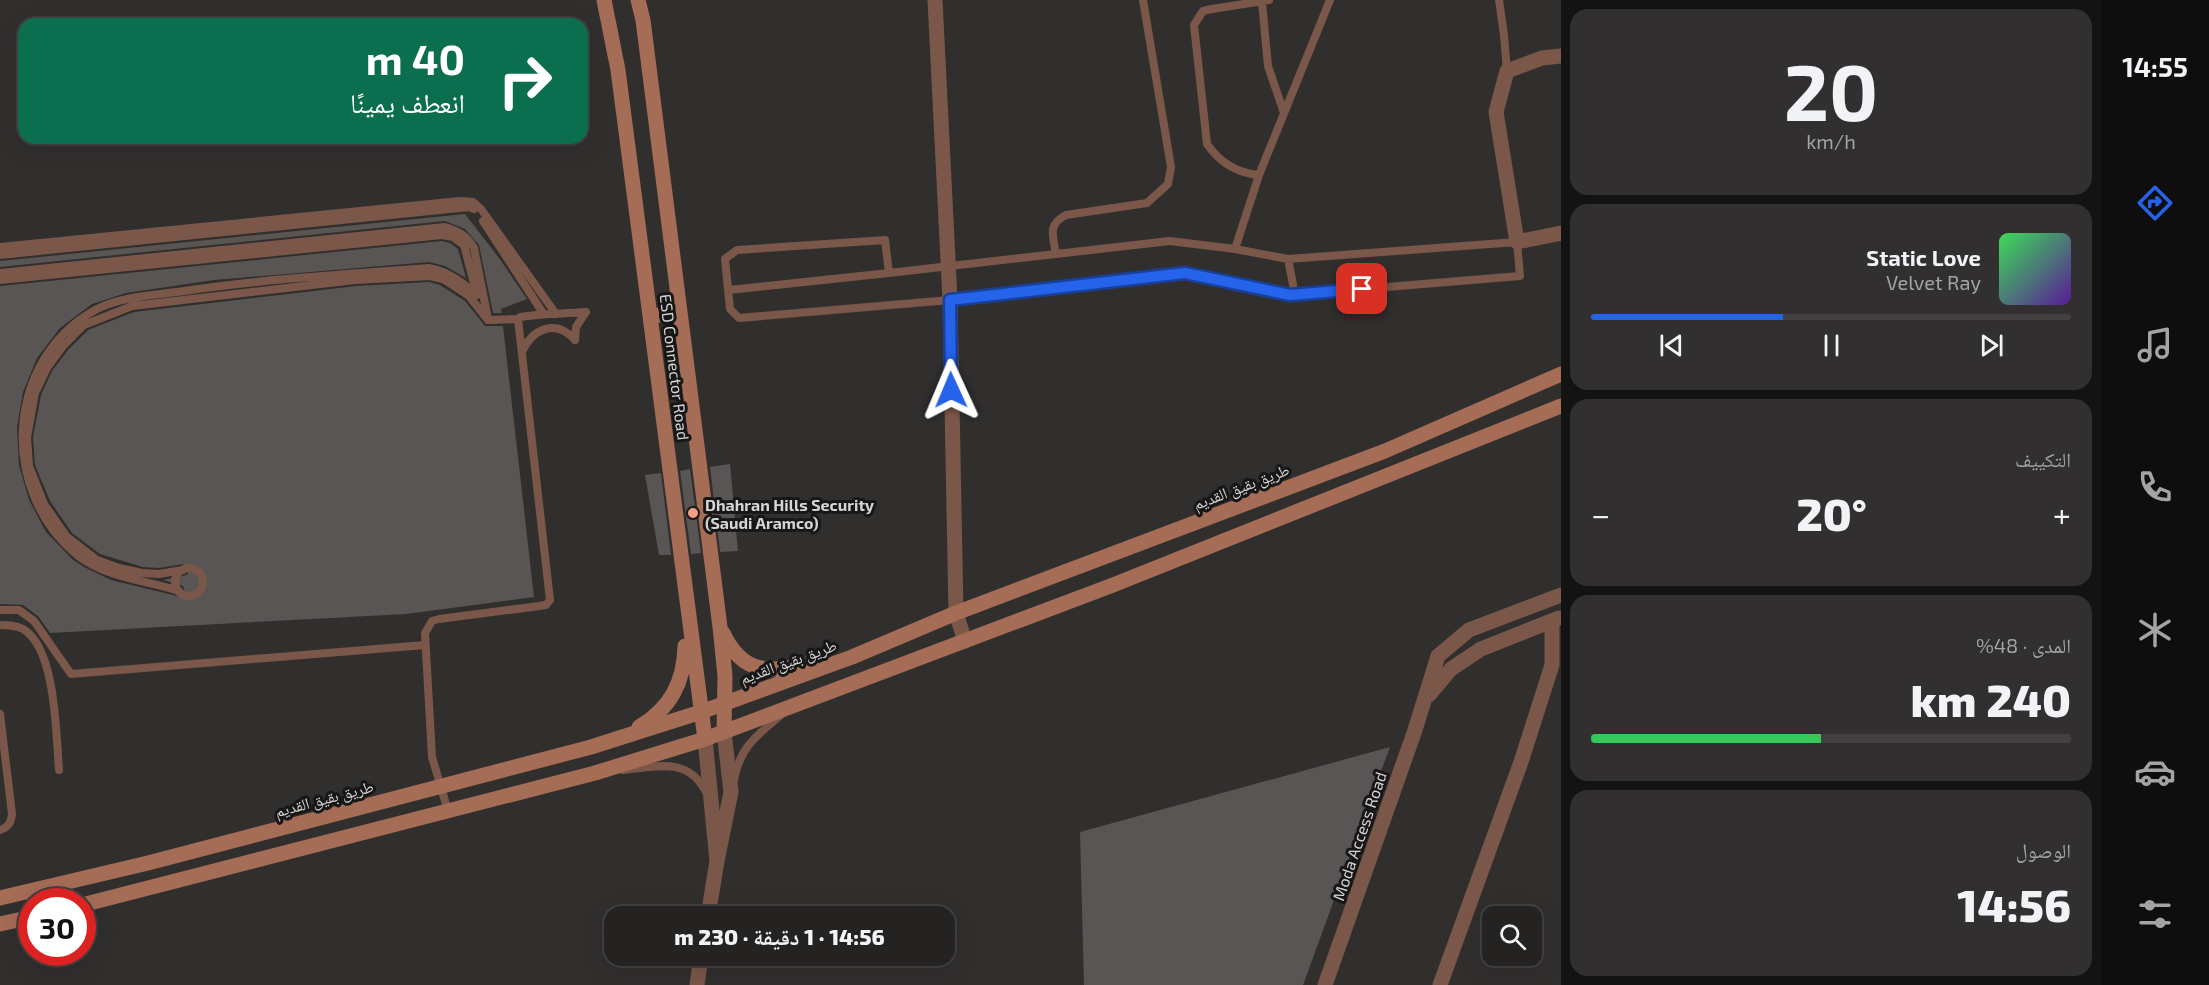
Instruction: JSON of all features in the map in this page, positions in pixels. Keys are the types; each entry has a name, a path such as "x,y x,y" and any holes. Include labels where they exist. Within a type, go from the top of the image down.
{"main road":[{"name":"ESD Connector Road","path":"604,0 618,70 705,739"},
{"name":"ESD Connector Road","path":"638,0 643,20 720,627 725,676 724,732"},
{"path":"650,316 680,313"},
{"name":"طريق بقيق القديم","path":"0,898 148,863 441,787 618,739 700,712 852,657 956,613 1385,451 1561,374"},
{"path":"96,901 595,773 705,739 1113,585 1561,406"},
{"path":"618,739 642,725 665,706 680,681 684,667 687,601"},
{"path":"720,627 730,648 741,659 753,667 766,670 782,670 852,657"},
{"path":"0,924 18,920"}],"street":[{"path":"935,0 950,300 956,613 965,641"},
{"path":"1561,56 1542,58 1506,71 1496,112 1517,242 1561,233"},
{"name":"Moda Access Road","path":"1325,985 1438,656 1469,630 1561,595"},
{"path":"1440,985 1521,762 1552,665 1556,620"},
{"name":"Moda Access Road","path":"1425,699 1451,669 1481,649 1556,620"},
{"path":"710,906 731,792 724,732"},
{"path":"705,739 717,861"},
{"path":"697,985 700,966"}],"lane":[{"path":"1056,254 1053,227 1057,220 1066,215 1147,203 1167,183 1171,167 1143,0"},
{"path":"1235,249 1259,175 1330,0"},
{"path":"1498,0 1504,35 1506,71"},
{"path":"1259,175 1244,174 1234,169 1214,155 1207,144 1194,34 1194,26 1203,12 1266,1 1268,66 1284,113"},
{"path":"0,247 448,202 473,202 481,209 556,314"},
{"path":"0,255 469,207 477,212 543,313"},
{"path":"0,273 445,227 458,230 468,238 474,248 489,320"},
{"path":"0,280 442,235 453,237 464,245 477,295 489,320"},
{"path":"729,290 948,267 1170,241 1235,249 1288,259 1517,242 1520,276 1290,295 1185,273 950,300 739,318 730,309 725,259 737,250 885,240 889,273"},
{"path":"1288,259 1295,295"},
{"path":"179,591 152,582 106,573 78,556 55,536 29,492 19,453 21,418 29,388 44,358 66,332 96,310 133,298 243,283 429,267 444,270 477,295"},
{"path":"183,570 175,585 184,595 196,594 203,584 200,572 188,568 159,574 142,573 98,560 67,537 44,504 29,466 27,437 35,393 47,368 63,346 84,326 132,306 355,280 430,276 443,279 469,296 489,320"},
{"path":"489,320 518,319 543,313 586,312 576,327 575,340 569,333 548,328 540,330 525,345 521,353"},
{"path":"448,812 432,757 425,633 432,621 546,605 550,600 518,319"},
{"path":"0,610 19,610 34,621 71,674 425,645"},
{"path":"0,625 12,625 24,630 36,642 51,678 59,770"},
{"path":"731,792 737,764 748,744 791,707"},
{"path":"0,714 12,814 11,822 0,830"},
{"path":"595,773 671,765 682,768 699,780 711,802"}],"building":[{"path":"465,214 527,299 501,309 502,313 493,313 479,245 465,229 445,221 0,267 0,261"},
{"path":"442,241 458,249 466,278 445,266 429,262 214,280 126,293 92,304 60,328 37,358 23,392 17,427 19,465 29,500 46,532 73,560 111,580 181,597 185,592 183,586 163,580 187,575 189,570 187,566 183,564 159,568 143,567 100,554 72,533 50,501 35,465 33,437 41,395 52,371 68,350 88,330 134,312 356,286 429,282 440,285 465,301 485,326 503,326 534,597 406,614 50,633 38,616 23,605 0,604 0,286"},
{"path":"730,464 738,551 720,552 710,467"},
{"path":"690,469 701,553 691,554 680,471"},
{"path":"661,473 671,555 659,555 645,475"},
{"path":"1390,747 1303,985 1084,985 1080,832"}],"place":[{"name":"Dhahran Hills Security (Saudi Aramco)","path":"693,513"}],"route":[{"path":"951,390 950,300 1185,273 1290,295 1362,289"}]}
